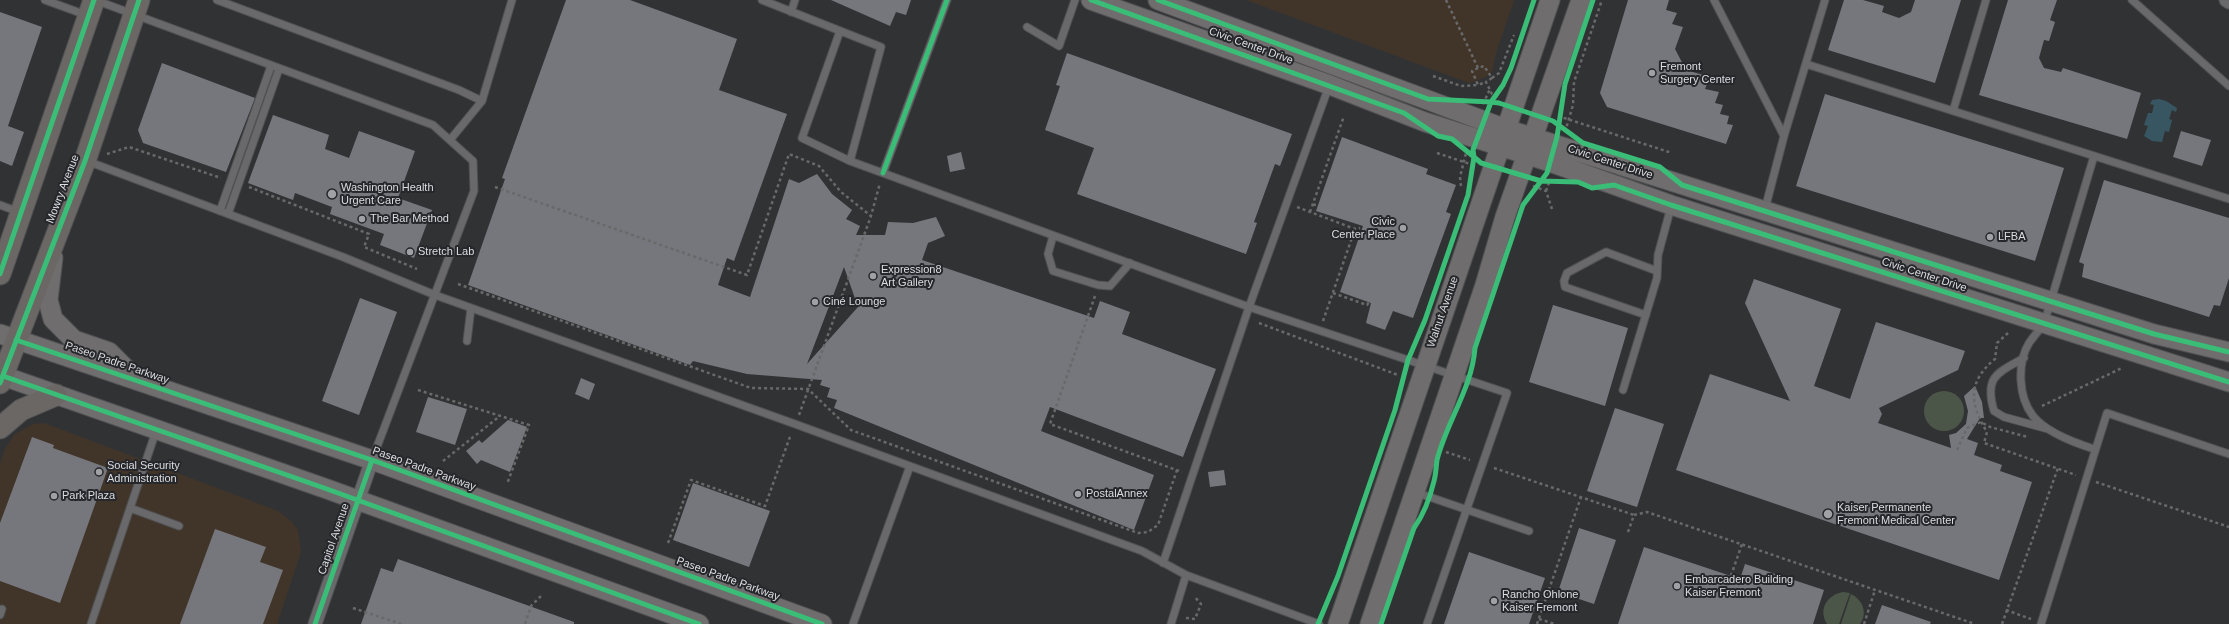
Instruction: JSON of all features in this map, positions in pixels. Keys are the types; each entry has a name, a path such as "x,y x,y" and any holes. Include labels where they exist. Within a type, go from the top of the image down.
{"main road":[{"name":"Civic Center Drive","path":"1091,0 1330,85 1469,148 1503,138 1534,138 2154,334 2229,351"},
{"name":"Civic Center Drive","path":"1158,0 1483,110 1503,138 1528,156 1558,145 1671,205 2229,382"},
{"name":"Walnut Avenue","path":"1338,624 1416,363 1487,167 1503,138 1550,0"},
{"path":"1370,624 1485,285 1505,217 1528,156 1581,0"},
{"path":"2,264 93,5"},
{"name":"Mowry Avenue","path":"1,378 8,337 55,238 85,160 136,8"},
{"path":"55,238 48,300 54,319 74,340 109,352 137,381"},
{"name":"Paseo Padre Parkway","path":"8,337 372,460 822,624"},
{"path":"1,378 56,395 358,500 699,624"},
{"path":"0,428 21,410 56,395"}],"street":[{"name":"Capitol Avenue","path":"316,624 372,460"}],"lane":[{"path":"45,0 136,8 271,66 432,125 472,161 474,190 372,460"},
{"path":"217,0 452,87 482,101"},
{"path":"450,140 482,101 512,0"},
{"path":"762,0 881,47 850,161"},
{"path":"791,12 795,0"},
{"path":"883,173 947,0"},
{"path":"1027,27 1059,46 1075,0"},
{"path":"1714,0 1784,136"},
{"path":"1765,211 1784,136 1825,0"},
{"path":"1953,111 1986,0"},
{"path":"2132,0 2229,86"},
{"path":"840,31 802,138 850,161 1053,236 1249,307 1507,394 1427,624"},
{"path":"1806,64 2229,198"},
{"path":"220,210 271,66"},
{"path":"228,214 279,69"},
{"path":"1163,563 1249,307 1330,85"},
{"path":"2094,156 2044,324 2029,344 2021,370 2023,394 2033,416 2068,440 2094,449"},
{"path":"85,160 220,210 435,295 795,424 1142,551 1186,575 1319,624"},
{"path":"0,205 20,212"},
{"path":"1624,390 1657,278 1658,255 1671,205"},
{"path":"1053,236 1048,254 1053,271 1098,285 1110,286 1130,263"},
{"path":"1646,315 1565,287 1564,281 1567,273 1606,252 1657,271"},
{"path":"467,341 471,308"},
{"path":"2024,358 1998,373 1989,388 1994,411 2004,417 2052,430"},
{"path":"2041,624 2094,449 2107,413 2229,454"},
{"path":"91,624 157,430"},
{"path":"853,624 910,466"},
{"path":"1415,492 1467,508 1529,531"},
{"path":"130,508 179,526"},
{"path":"1170,624 1186,575"}],"path":[{"path":"1446,0 1478,68"},
{"path":"1558,145 1573,105 1574,82 1602,0"},
{"path":"1433,76 1461,86 1478,85 1486,82 1499,73 1514,34"},
{"path":"1478,85 1472,71 1478,68 1484,66 1492,78"},
{"path":"1486,82 1492,94 1506,99"},
{"path":"1483,110 1490,89"},
{"path":"1483,110 1500,90"},
{"path":"1477,102 1483,110"},
{"path":"1483,110 1491,102"},
{"path":"1558,145 1558,115 1672,153"},
{"path":"1310,212 1344,116"},
{"path":"107,154 129,147 223,179"},
{"path":"1461,186 1460,177 1469,148"},
{"path":"1469,148 1473,165 1472,174"},
{"path":"1469,148 1481,163 1487,167"},
{"path":"1437,153 1473,165 1487,167"},
{"path":"495,188 747,275 789,154 819,166 841,192 871,216"},
{"path":"668,543 691,480 766,506 871,216 883,173"},
{"path":"1535,189 1542,181 1555,181"},
{"path":"1527,183 1535,189 1546,191 1552,209"},
{"path":"245,185 369,234 364,247 417,269"},
{"path":"1313,205 1318,204"},
{"path":"1296,206 1355,229 1360,228"},
{"path":"1320,331 1355,229"},
{"path":"458,284 751,388 808,389 851,430 1138,533 1148,532 1158,525 1177,470"},
{"path":"1098,285 1050,424 1192,475"},
{"path":"1333,293 1367,305 1369,302"},
{"path":"1259,323 1398,375"},
{"path":"1403,380 1416,363"},
{"path":"2042,406 2122,368"},
{"path":"418,390 530,425 507,484"},
{"path":"443,461 500,416"},
{"path":"1957,450 1966,428 1981,422 1990,427 2028,437"},
{"path":"1440,454 1442,447"},
{"path":"1446,452 1470,460"},
{"path":"1494,468 1634,515 1647,512 1975,624"},
{"path":"2002,624 2058,468"},
{"path":"2094,481 2229,527"},
{"path":"1537,624 1581,497"},
{"path":"1628,532 1634,515"},
{"path":"1727,587 1742,544"},
{"path":"1864,624 1875,590"},
{"path":"525,624 531,606 541,596"},
{"path":"1184,624 1186,617 1195,619 1201,604 1194,596"},
{"path":"353,608 401,624"},
{"path":"2006,610 2031,619"},
{"path":"1539,619 1555,624"}],"shaded area":[{"path":"1246,0 1514,0 1496,53 1492,72 1486,77 1469,83"},
{"path":"44,423 278,511 290,520 298,530 301,552 277,624 0,624 0,464 5,449 15,434 33,424"}],"green space":[{"path":"1944,391 1952,393 1958,397 1962,403 1964,411 1962,419 1958,425 1952,429 1944,431 1936,429 1930,425 1926,419 1924,411 1926,403 1930,397 1936,393"},
{"path":"1843,592 1850,593 1839,624 1827,624 1823,613 1826,604 1832,596"},
{"path":"1851,594 1861,603 1864,616 1860,624 1841,624"}],"water":[{"path":"2159,99 2166,101 2177,108 2176,112 2172,110 2169,119 2172,120 2169,132 2165,131 2162,142 2152,141 2144,136 2148,126 2144,125 2148,113 2152,113 2154,105 2150,104 2152,100"}],"building":[{"path":"566,0 630,0 737,39 719,90 787,114 734,261 727,258 718,285 750,297 789,179 799,183 817,174 832,194 852,210 846,219 860,226 856,235 885,235 888,222 913,223 936,217 945,236 928,243 922,260 1094,318 1100,301 1130,312 1122,334 1216,369 1183,457 1050,407 1041,431 1154,475 1134,530 834,408 837,400 827,397 830,388 820,385 822,380 747,374 693,361 690,365 468,285 505,179 502,178","holes":["844,267 858,307 807,364"]},
{"path":"831,0 911,0 906,15 896,12 890,26"},
{"name":"Fremont Surgery Center","path":"1628,0 1669,0 1666,10 1677,13 1672,24 1683,27 1675,49 1686,70 1710,77 1705,89 1719,92 1715,103 1723,105 1720,114 1729,116 1727,124 1733,125 1726,144 1607,107 1600,93"},
{"path":"1844,0 1863,0 1884,6 1882,12 1899,18 1911,12 1915,0 1961,0 1935,83 1828,50"},
{"path":"2008,0 2057,0 2050,20 2055,22 2049,41 2044,40 2039,58 2044,68 2061,72 2063,68 2141,93 2127,139 1979,95"},
{"path":"0,12 42,27 8,126 24,132 12,166 0,161"},
{"path":"1067,53 1292,134 1280,166 1275,164 1254,222 1257,223 1246,254 1077,194 1094,148 1045,130 1060,86 1056,85"},
{"path":"162,63 255,98 226,172 143,143 138,130"},
{"path":"1825,94 2064,168 2035,261 1796,186"},
{"path":"273,115 329,135 325,149 349,158 359,131 415,151 398,198 432,210 414,258 380,245 384,234 330,214 332,207 295,193 293,200 248,183"},
{"path":"2181,131 2211,140 2202,166 2173,157"},
{"name":"Civic Center Place","path":"1342,137 1428,169 1426,174 1456,185 1446,212 1451,214 1413,318 1393,311 1385,330 1366,323 1371,303 1340,292 1363,226 1316,211"},
{"path":"961,152 965,169 950,172 947,156"},
{"path":"2104,180 2229,218 2229,278 2220,306 2214,305 2209,317 2082,277 2084,264 2079,262"},
{"path":"1754,279 1841,309 1814,386 1850,399 1876,322 1965,351 1958,370 1879,408 1882,414 1878,423 1951,448 1949,435 1956,433 1966,424 1968,411 1964,396 1975,386 1982,402 1984,418 1980,418 1967,439 1978,443 1974,455 2002,465 2000,471 2032,482 1999,580 1676,470 1710,374 1790,401 1745,303"},
{"path":"360,298 397,312 359,415 322,401"},
{"path":"1553,305 1628,328 1605,406 1529,382"},
{"path":"581,378 595,384 589,400 575,394"},
{"path":"428,397 467,409 455,445 416,432"},
{"path":"1615,408 1664,424 1637,507 1587,491"},
{"path":"508,420 527,427 510,472 481,460 477,464 466,451 479,440 482,443"},
{"name":"Park Plaza","path":"32,437 54,445 53,448 108,468 60,603 0,581 0,523"},
{"path":"1224,470 1226,485 1210,487 1208,472"},
{"path":"693,483 770,511 749,567 673,540"},
{"path":"1579,528 1616,540 1594,604 1558,592"},
{"path":"215,529 266,547 260,562 283,570 263,624 180,624"},
{"name":"Embarcadero Building Kaiser Fremont","path":"1644,547 1740,579 1745,564 1824,590 1813,624 1618,624"},
{"name":"Rancho Ohlone Kaiser Fremont","path":"1469,552 1545,578 1529,624 1444,624"},
{"path":"398,559 574,622 574,624 361,624 381,568 393,572"},
{"path":"1882,605 1931,622 1930,624 1875,624"}],"cycle path":[{"path":"0,274 94,0"},
{"path":"0,383 85,161 139,0"},
{"path":"883,173 947,0"},
{"path":"1091,0 1404,113 1438,136 1452,139 1474,157 1468,195 1425,320 1408,360 1395,410 1338,576 1318,624"},
{"path":"1158,0 1428,99 1491,102 1503,85 1511,68 1534,0"},
{"path":"1381,624 1414,528 1429,500 1441,446 1469,377 1475,348 1523,205 1547,173 1557,137 1565,84 1593,0"},
{"path":"2229,352 2154,334 1682,185 1660,167 1583,143 1553,121 1499,103 1491,102 1473,150 1474,157 1481,163 1541,181 1578,182 1592,188 1614,185 1671,205 2229,382"},
{"path":"16,340 372,460 822,624"},
{"path":"3,376 327,489 699,624"},
{"path":"315,624 372,460"}],"place":[{"name":"Fremont Surgery Center","path":"1652,73"},
{"name":"Washington Health Urgent Care","path":"332,194"},
{"name":"The Bar Method","path":"362,219"},
{"name":"Civic Center Place","path":"1403,228"},
{"name":"LFBA","path":"1990,237"},
{"name":"Stretch Lab","path":"410,252"},
{"name":"Expression8 Art Gallery","path":"873,276"},
{"name":"Ciné Lounge","path":"815,302"},
{"name":"Social Security Administration","path":"99,472"},
{"name":"PostalAnnex","path":"1078,494"},
{"name":"Park Plaza","path":"54,496"},
{"name":"Kaiser Permanente Fremont Medical Center","path":"1828,514"},
{"name":"Embarcadero Building Kaiser Fremont","path":"1677,586"},
{"name":"Rancho Ohlone Kaiser Fremont","path":"1494,601"}]}
